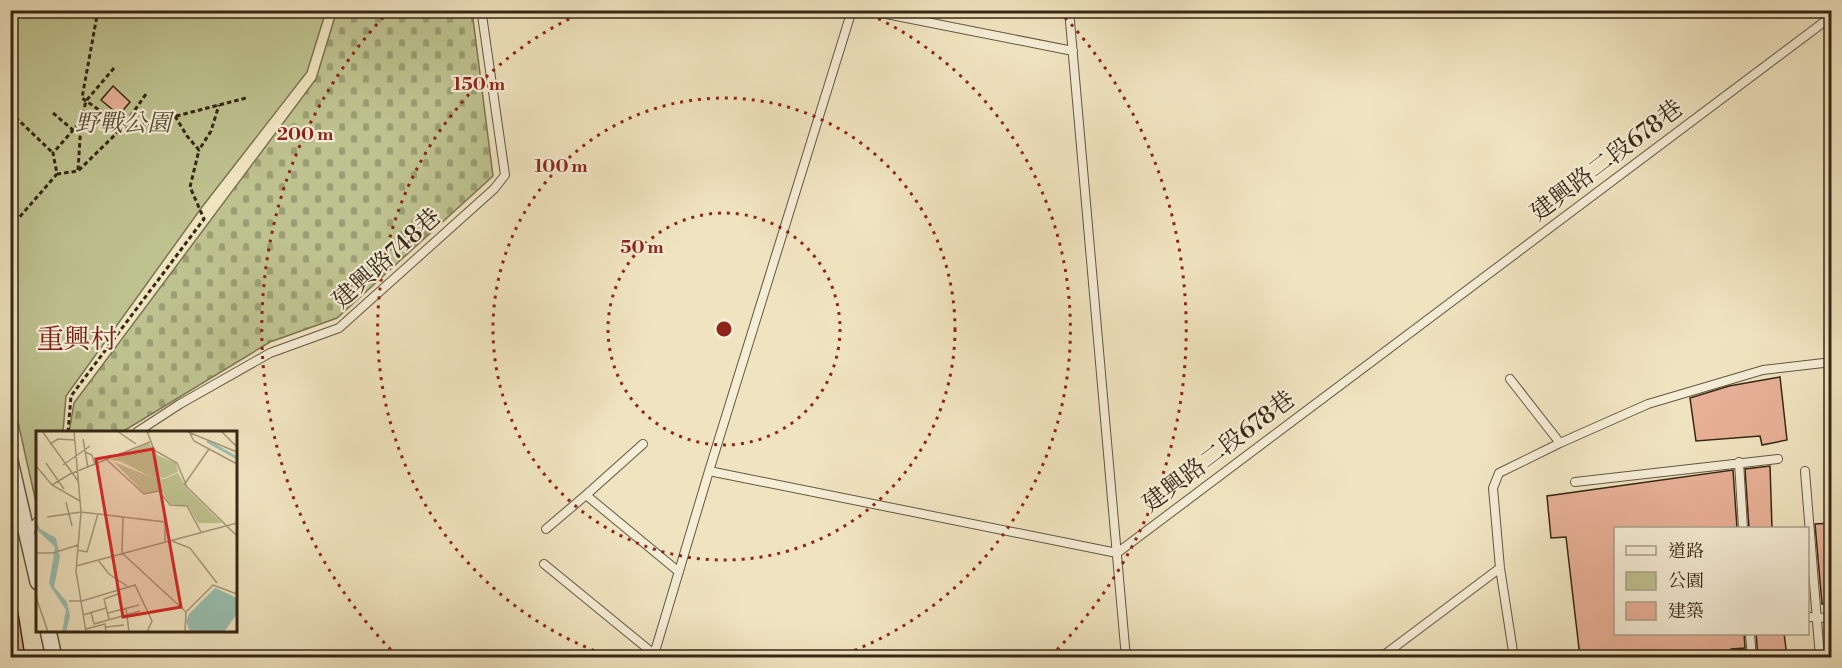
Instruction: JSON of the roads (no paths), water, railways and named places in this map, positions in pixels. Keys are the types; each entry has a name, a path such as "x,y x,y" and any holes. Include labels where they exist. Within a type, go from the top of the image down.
{"street":[{"path":"10,461 36,573"},
{"path":"48,632 54,657"}],"lane":[{"name":"建興路748巷","path":"139,431 180,404 270,354 339,328 494,189 505,175 482,15 484,10"},
{"path":"544,564 653,656 852,10"},
{"path":"866,10 1073,51"},
{"path":"1069,10 1126,657"},
{"name":"建興路二段678巷","path":"1117,553 1832,16"},
{"path":"1514,657 1500,568 1493,488 1499,473 1648,404 1764,370 1832,362"},
{"path":"1510,379 1560,443"},
{"path":"546,529 643,444"},
{"path":"1575,482 1778,459"},
{"path":"1739,462 1743,527"},
{"path":"709,471 1117,553"},
{"path":"1805,471 1820,657"},
{"path":"586,495 679,572"},
{"path":"27,534 36,523"},
{"path":"1380,657 1500,568"},
{"path":"1809,617 1832,618"},
{"path":"1733,657 1732,654 1752,656 1750,635"}],"district":[{"name":"重興村","path":"77,340"}],"park label":[{"name":"野戰公園","path":"123,124"}]}
